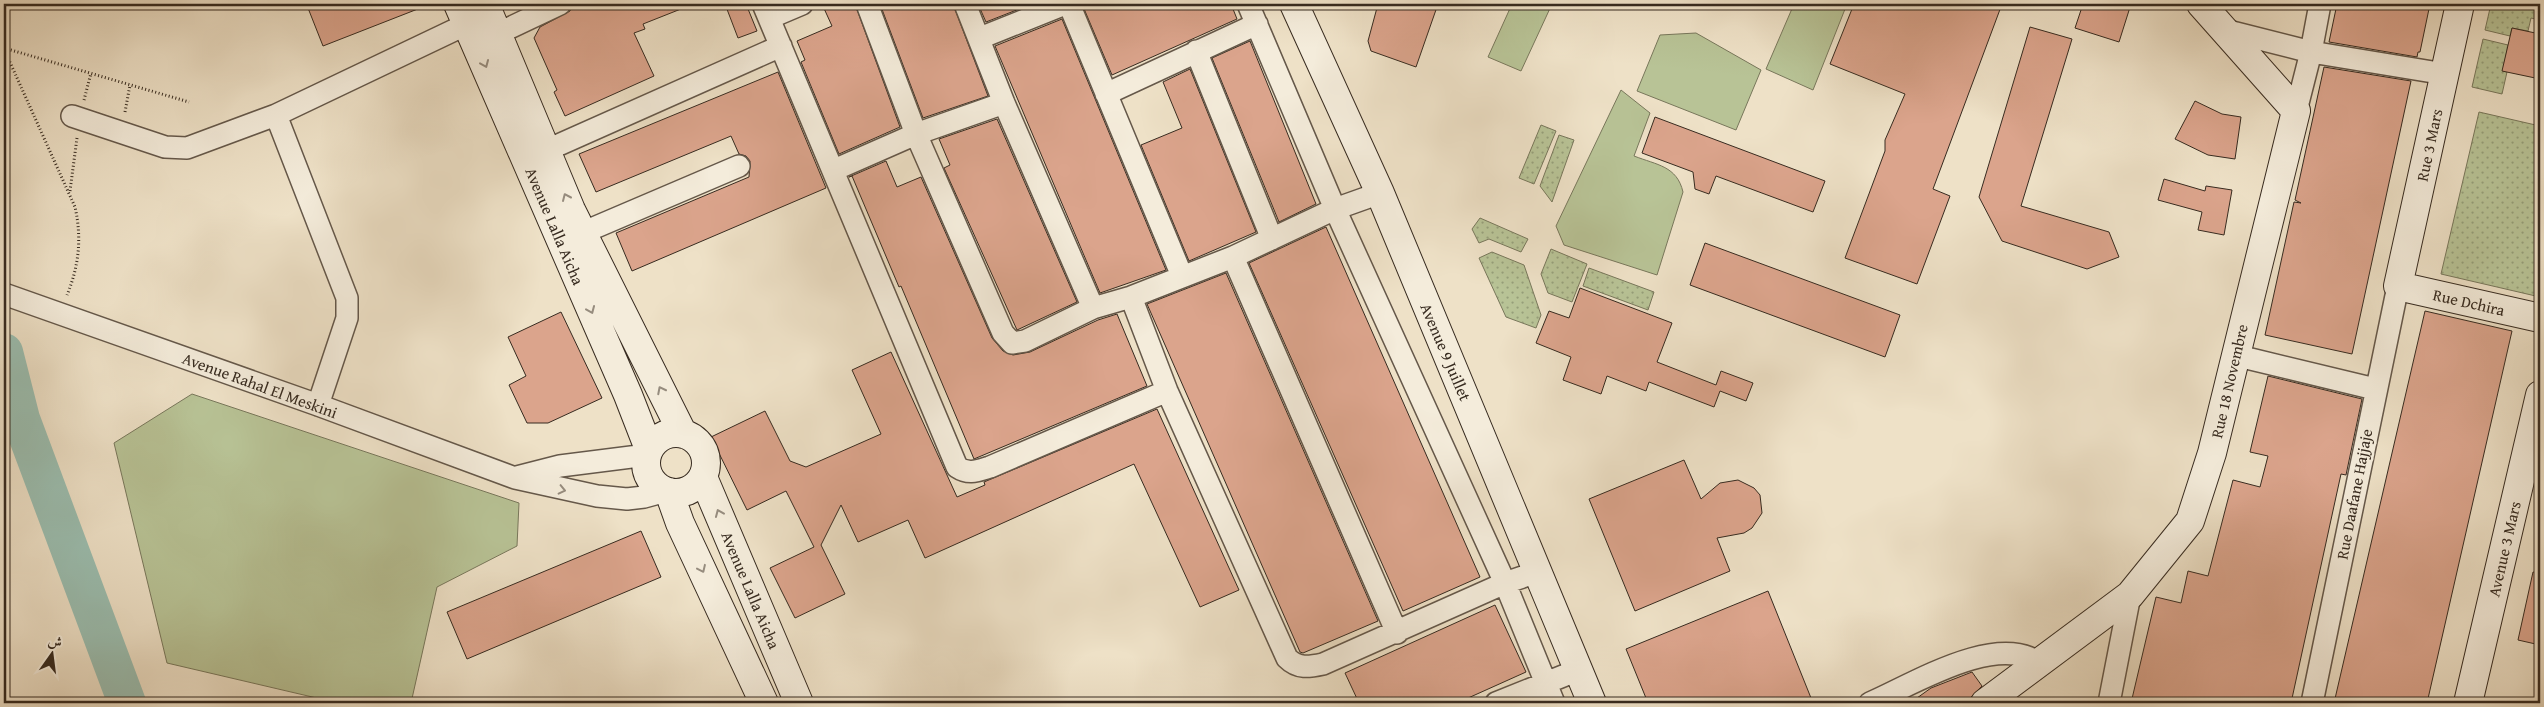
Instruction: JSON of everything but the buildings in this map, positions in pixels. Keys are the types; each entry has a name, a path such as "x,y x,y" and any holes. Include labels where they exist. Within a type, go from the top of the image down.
{"street":[{"name":"Avenue Lalla Aicha","path":"485,4 545,151 582,233 682,434 691,437 703,450 706,468 702,477 799,703"},
{"path":"498,33 560,4"},
{"path":"802,4 766,11 957,466 964,472 974,472 990,467 1167,391"},
{"path":"867,4 916,134 1006,338 1012,343 1025,342 1093,308 1131,297 1233,257 1335,209 1380,193"},
{"path":"965,4 1004,103 1093,308"},
{"path":"980,38 1067,4 1182,276"},
{"path":"1248,4 1335,209 1504,583 1554,703"},
{"name":"Avenue 9 Juillet","path":"1294,4 1380,193 1592,703"},
{"path":"2201,4 2296,112"},
{"path":"2296,112 2311,52 2320,4"},
{"name":"Rue 3 Mars","path":"2398,286 2460,4"},
{"name":"Avenue Lalla Aicha","path":"463,14 628,395 648,452 646,467 650,477 656,485 668,491 680,523 764,703"},
{"path":"72,116 165,147 187,148 276,115 463,14"},
{"path":"1106,94 1257,24"},
{"path":"2224,30 2311,52 2445,74"},
{"path":"545,151 781,46"},
{"path":"1196,51 1272,239"},
{"path":"834,170 916,134 1004,103"},
{"name":"Rue 18 Novembre","path":"1985,703 2130,595 2190,521 2212,453 2234,355 2296,112"},
{"path":"276,115 347,298 347,318 318,405"},
{"path":"582,233 739,166"},
{"path":"1233,257 1397,633"},
{"name":"Rue Dchira","path":"2398,286 2540,318"},
{"name":"Rue Daafane Hajjaje","path":"2312,703 2375,389 2398,286"},
{"name":"Avenue Rahal El Meskini","path":"4,294 318,405 514,478 597,496 627,499 668,491"},
{"path":"1131,297 1167,391 1287,658 1293,664 1306,667 1323,664 1397,633 1504,583 1537,572"},
{"path":"2234,355 2375,389"},
{"name":"Avenue 3 Mars","path":"2468,703 2540,395"},
{"path":"514,478 560,466 648,452 655,441 663,436 682,434"},
{"path":"668,491 689,490 702,477"},
{"path":"2109,703 2130,595"},
{"path":"1870,703 1964,661 2007,653 2019,654 2038,663"},
{"path":"1496,703 1578,670"}],"path":[{"path":"4,48 189,102"},
{"path":"4,48 70,192 78,222 79,258 75,277 58,313"},
{"path":"120,131 130,85"}],"green space":[{"path":"1512,4 1552,4 1521,71 1488,57"},
{"path":"1794,4 1847,4 1813,90 1766,69"},
{"path":"2491,4 2540,4 2540,20 2531,18 2528,31 2512,28 2510,36 2485,30"},
{"path":"1696,33 1761,70 1736,130 1637,91 1660,35"},
{"path":"2483,39 2508,45 2503,71 2507,72 2502,94 2472,87"},
{"path":"1621,90 1650,113 1634,156 1658,164 1671,172 1680,183 1683,192 1657,275 1564,245 1556,226"},
{"path":"2479,112 2540,126 2540,297 2441,274"},
{"path":"1541,125 1556,131 1534,184 1519,178"},
{"path":"1559,135 1574,140 1552,202 1540,186"},
{"path":"1480,218 1528,239 1521,252 1489,239 1479,243 1472,229"},
{"path":"1551,249 1587,264 1572,302 1548,293 1541,274"},
{"path":"1492,252 1524,265 1541,315 1536,328 1506,317 1479,258"},
{"path":"1589,268 1654,292 1648,310 1583,286"},
{"path":"192,394 519,503 517,546 437,587 411,703 338,703 167,663 114,443"}],"waterway":[{"path":"4,352 21,419 127,703"}]}
